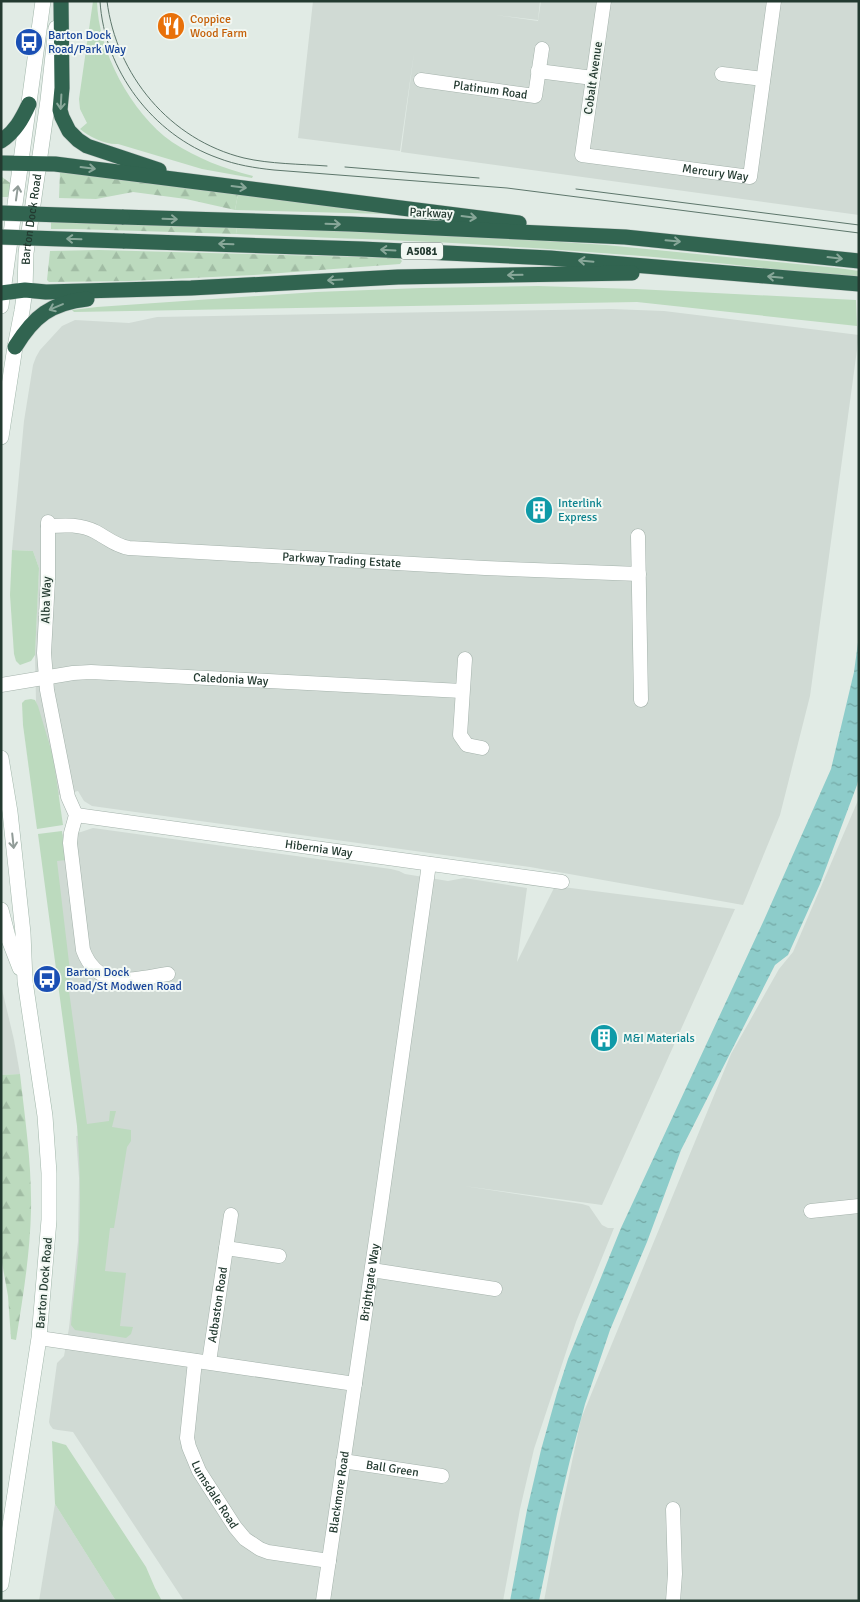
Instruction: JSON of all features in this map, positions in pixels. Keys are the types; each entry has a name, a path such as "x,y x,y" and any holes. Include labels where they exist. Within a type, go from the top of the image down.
{"highway":[{"name":"A5081","path":"60,1 62,88 60,110 69,131 87,146 190,181"},
{"path":"1,142 21,121 29,104"},
{"path":"1,163 39,163"},
{"name":"A5081","path":"39,163 625,237"},
{"name":"Parkway","path":"1,213 350,224 625,237 859,261"},
{"name":"A5081","path":"1,237 372,249 550,258 859,284"},
{"name":"A5081","path":"25,290 46,292 191,288 398,277 721,272"},
{"name":"A5081","path":"15,347 25,330 35,320 45,312 61,304 80,300 191,288"},
{"path":"2,297 25,290"}],"main road":[{"name":"Barton Dock Road","path":"2,297 43,1"},
{"name":"Barton Dock Road","path":"1,437 25,290 26,253 60,1"},
{"name":"Barton Dock Road","path":"1,758 10,812 23,933 25,981 45,1116 50,1220 39,1338 1,1584"},
{"name":"Barton Dock Road","path":"1,910 8,938 25,981"}],"street":[{"name":"Cobalt Avenue","path":"582,155 604,1"},
{"name":"Mercury Way","path":"582,155 750,177 774,1"},
{"name":"Platinum Road","path":"420,80 535,96 542,49"},
{"path":"538,71 593,78"},
{"path":"722,74 763,80"},
{"name":"Parkway Trading Estate","path":"48,524 84,527 116,544 128,548 639,574"},
{"name":"Alba Way","path":"46,678 44,653 48,524"},
{"path":"638,536 641,700"},
{"path":"465,659 460,736 467,744 482,748"},
{"name":"Caledonia Way","path":"1,684 91,672 462,691"},
{"path":"46,678 46,690 68,797 76,815 71,833 70,849 81,940 87,961 97,972 115,980 168,974"},
{"name":"Hibernia Way","path":"76,815 562,882"},
{"name":"Brightgate Way","path":"355,1384 429,864"},
{"path":"811,1211 859,1206"},
{"name":"Adbaston Road","path":"202,1362 226,1248 230,1214"},
{"path":"226,1248 279,1256"},
{"path":"372,1270 495,1288"},
{"path":"39,1338 355,1384"},
{"name":"Lumsdale Road","path":"202,1362 187,1438 188,1447 199,1471 235,1527 245,1539 260,1549 329,1561"},
{"name":"Blackmore Road","path":"323,1601 355,1384"},
{"name":"Ball Green","path":"343,1461 442,1476"},
{"path":"672,1509 675,1574 673,1601"}],"shaded area":[{"path":"313,1 540,1 538,20 495,15 538,21 541,1 859,1 859,215 401,152 414,53 400,151 298,138"},
{"path":"611,309 664,311 859,335 810,696 780,815 743,905 530,867 92,806 84,801 78,791 56,796 36,702 35,655 39,568 33,551 12,550 24,421 33,365 40,350 62,326 75,320 129,323 157,317"},
{"path":"859,798 859,1601 544,1601 581,1419 731,1054 779,969 793,952"},
{"path":"93,828 391,869 405,874 448,881 464,878 527,888 517,962 555,886 735,909 602,1205 464,1186 582,1204 589,1206 602,1225 614,1228 576,1322 534,1449 520,1509 503,1601 184,1601 73,1432 53,1429 50,1425 57,1363 64,1356 69,1328 78,1241 79,1178 76,1136 85,1135 66,988 52,836 81,832"},
{"path":"1,985 14,1040 20,1074 1,1075"},
{"path":"55,1504 116,1601 39,1601"}],"green space":[{"path":"93,1 97,1 103,40 110,60 131,98 143,115 157,130 182,148 231,170 253,176 252,178 202,169 118,144 103,142 80,129 87,123 80,109 79,99"},
{"path":"60,172 238,194 235,210 186,199 133,192 96,199 59,198"},
{"path":"2,177 13,185 12,197 1,197"},
{"path":"238,194 387,209 386,214 235,210"},
{"path":"51,221 75,222 75,229 51,229"},
{"path":"75,222 236,227 237,234 75,229"},
{"path":"236,227 485,237 606,245 838,268 859,271 859,279 591,252 435,242 237,234"},
{"path":"99,250 399,258 402,261 400,264 254,275 129,281 49,282 47,280 50,251"},
{"path":"538,286 856,300 857,326 637,302 74,312 72,310 316,292"},
{"path":"12,550 33,551 39,568 35,655 31,661 20,665 16,661 14,654 10,595"},
{"path":"25,700 35,700 38,706 53,756 63,825 37,829 23,725 22,703"},
{"path":"62,831 66,860 57,861 70,971 69,991 87,1124 109,1121 110,1111 116,1111 112,1127 131,1130 131,1141 127,1147 114,1228 110,1228 105,1271 126,1273 120,1326 133,1327 131,1334 126,1338 75,1330 71,1325 80,1226 78,1140 38,834"},
{"path":"20,1074 29,1159 31,1211 28,1259 16,1340 11,1339 8,1296 1,1257 1,1075"},
{"path":"52,1441 66,1445 146,1567 162,1601 116,1601 55,1504"}],"water":[{"path":"859,635 859,777 857,785 820,884 788,955 775,965 681,1150 647,1242 610,1330 585,1404 570,1460 539,1601 510,1601 527,1510 541,1450 568,1359 621,1228 764,920 831,769 854,672"}],"tram line":[{"path":"100,1 104,27 111,51 122,75 136,97 153,116 173,133 194,147 232,163 274,170 507,188 859,233"},
{"path":"107,1 112,28 122,54 135,78 151,100 171,120 193,136 217,149 244,158 275,163 327,166"},
{"path":"345,167 479,178"},
{"path":"576,189 859,225"}],"place":[{"name":"Coppice Wood Farm","path":"171,26"},
{"name":"Barton Dock Road/Park Way","path":"29,42"},
{"name":"Interlink Express","path":"539,510"},
{"name":"Barton Dock Road/St Modwen Road","path":"47,979"},
{"name":"M&I Materials","path":"604,1038"}]}
